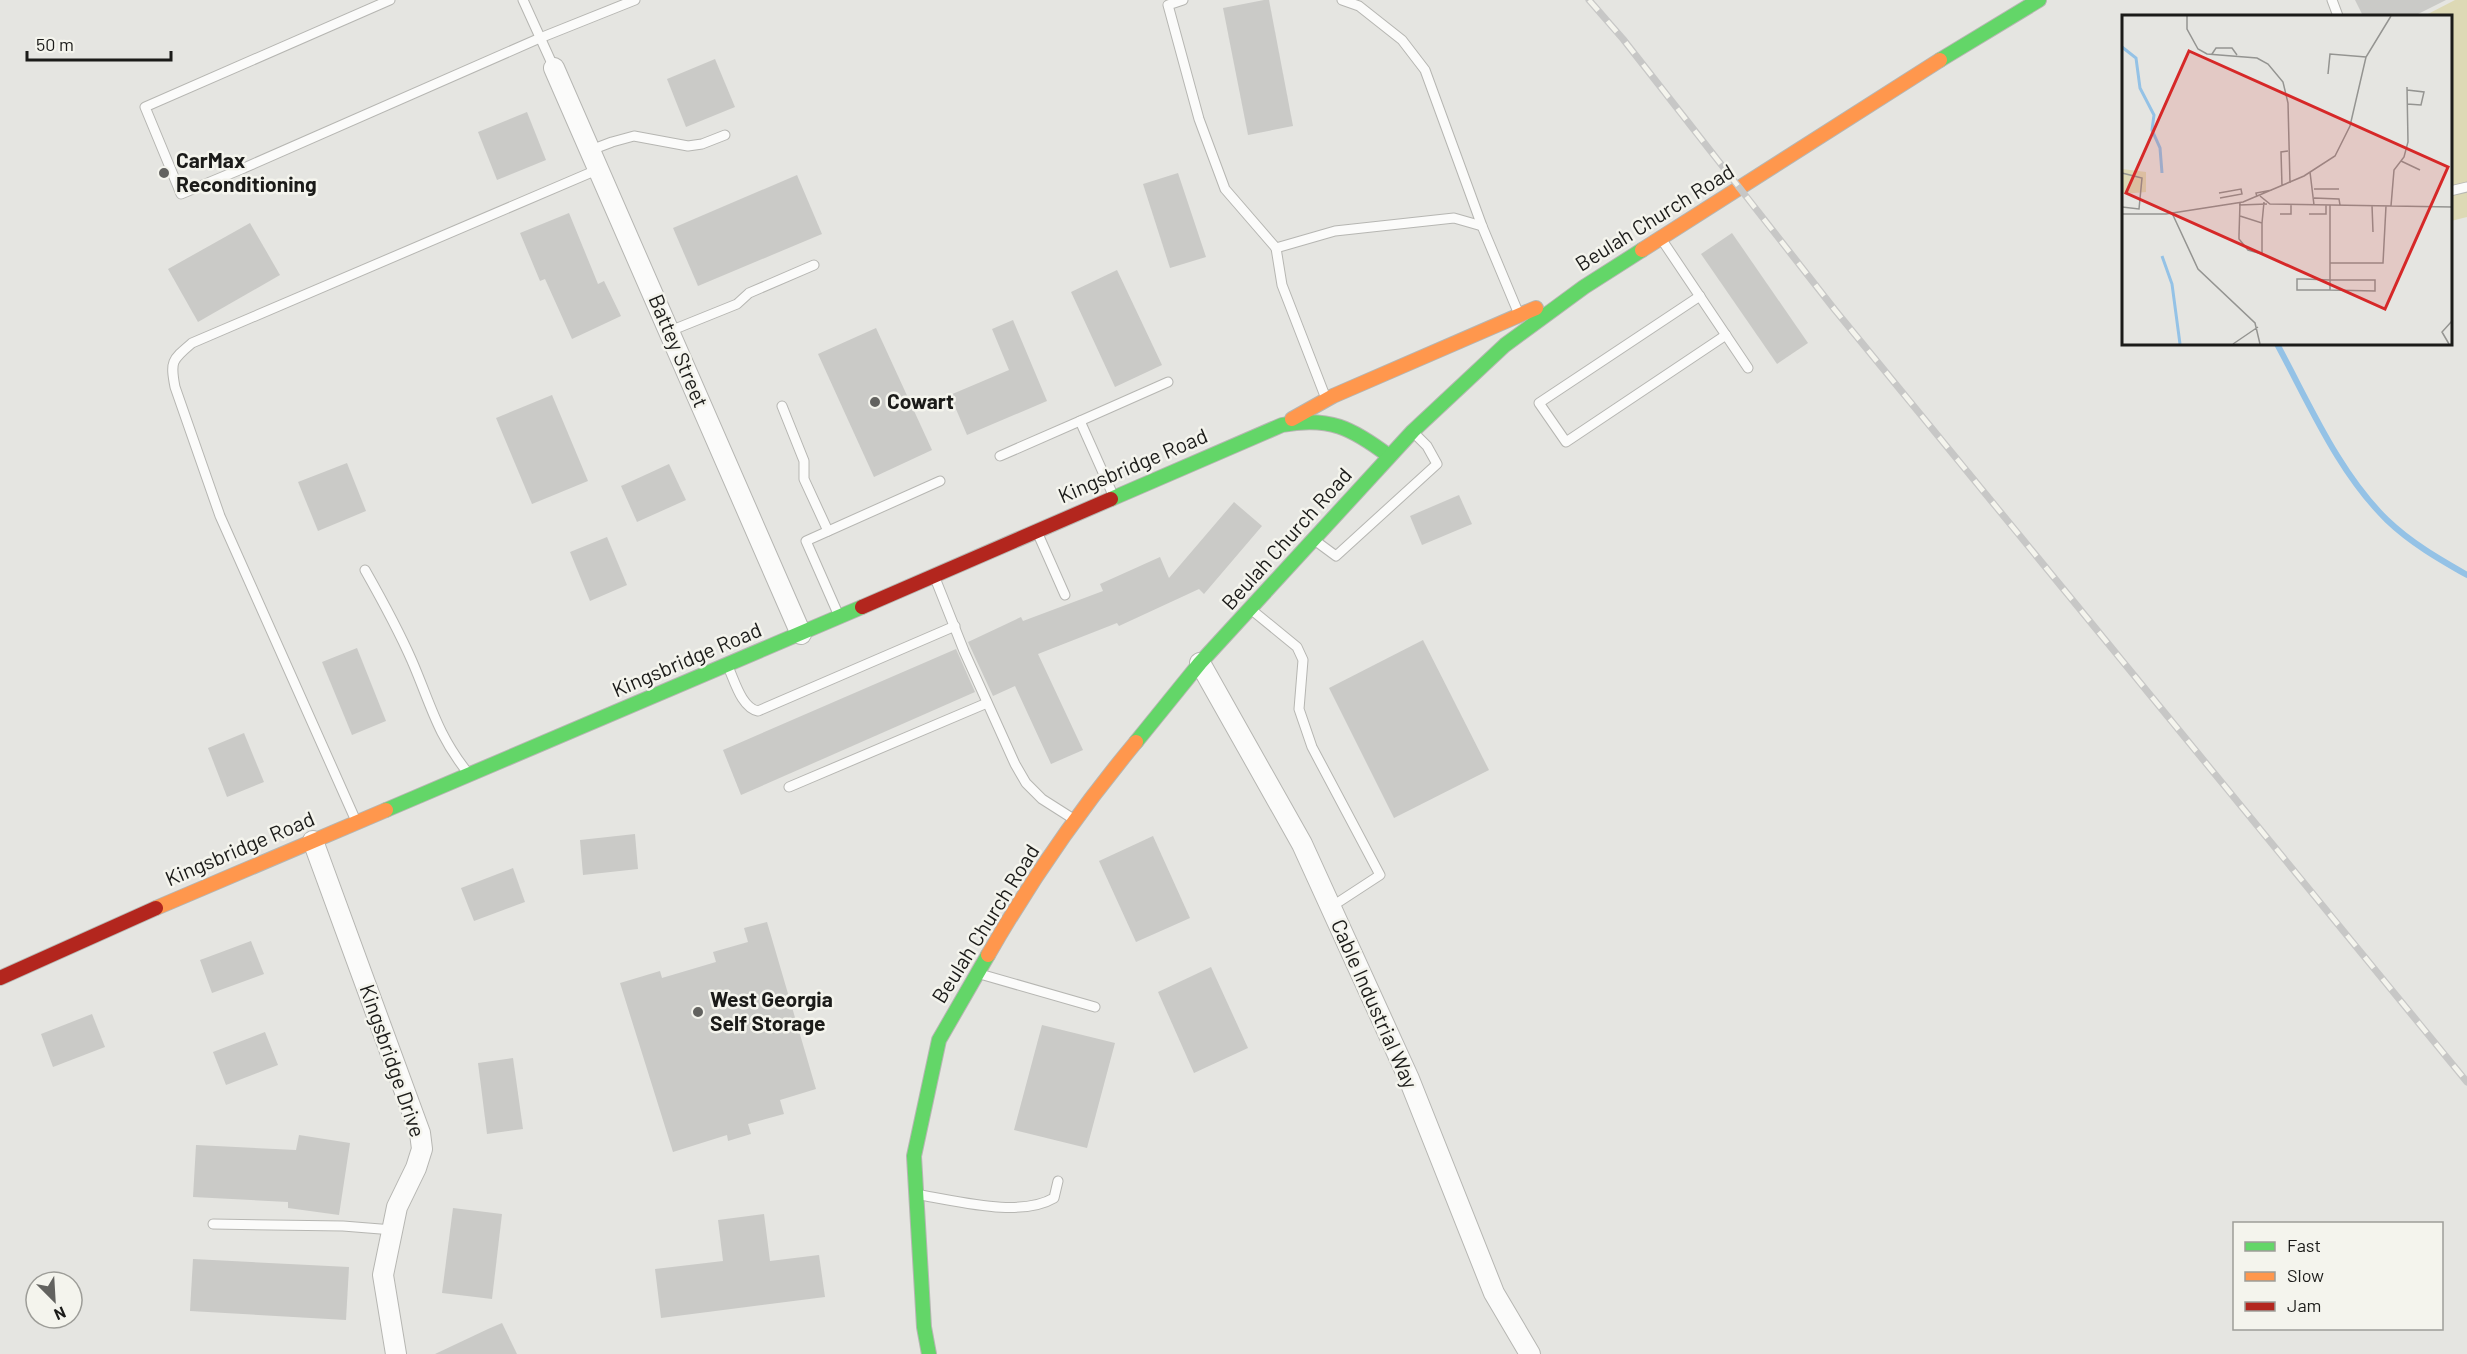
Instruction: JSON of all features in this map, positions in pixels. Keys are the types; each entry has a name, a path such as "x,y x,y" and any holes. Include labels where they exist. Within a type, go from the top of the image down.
{"street":[{"name":"Beulah Church Road","path":"929,1354 924,1327 914,1156 939,1040 1013,911 1110,773 1200,663 1316,540 1413,431 1525,328 1584,287 2025,4 2039,0"},
{"name":"Battey Street","path":"554,68 801,634"},
{"path":"1282,425 1333,413 1519,315 1584,287"},
{"name":"Kingsbridge Road","path":"0,978 91,935 727,666 1282,425 1305,420 1321,421 1333,413 1389,456"},
{"name":"Cable Industrial Way","path":"1200,663 1302,844 1409,1079 1494,1293 1530,1354"},
{"name":"Kingsbridge Drive","path":"313,841 420,1133 422,1149 398,1207 384,1275 396,1354"}],"lane":[{"path":"390,0 145,107 181,194 540,38 635,0"},
{"path":"523,0 554,68"},
{"path":"1183,0 1168,5 1199,119 1225,189 1276,248 1282,285 1333,413"},
{"path":"1342,0 1359,6 1402,40 1425,70 1482,226 1525,328"},
{"path":"2332,0 2338,15"},
{"path":"591,150 634,136 667,144 688,146 702,144 725,135"},
{"path":"357,823 220,516 175,387 171,368 174,358 192,343 599,169"},
{"path":"2452,191 2467,187"},
{"path":"1276,248 1335,231 1454,218 1482,226"},
{"path":"1661,238 1748,368"},
{"path":"670,331 736,304 749,293 814,265"},
{"path":"1700,296 1539,403 1566,442 1726,335"},
{"path":"1000,456 1168,382"},
{"path":"782,406 804,461 804,479 828,531"},
{"path":"1080,421 1114,497"},
{"path":"1316,540 1336,556 1437,464 1427,446 1413,431"},
{"path":"839,618 806,541 940,482"},
{"path":"1036,531 1065,595"},
{"path":"365,570 393,618 434,720 453,755 470,775"},
{"path":"934,576 987,703 1026,783 1042,799 1076,821"},
{"path":"1251,610 1297,647 1303,660 1299,710 1312,747 1380,875 1331,907"},
{"path":"727,666 747,705 752,710 758,711 955,626"},
{"path":"789,787 987,703"},
{"path":"978,973 1095,1007"},
{"path":"918,1195 1023,1208 1044,1204 1053,1198 1058,1181"},
{"path":"213,1224 343,1226 393,1230"}],"shaded area":[{"path":"2455,0 2467,0 2467,217 2452,221 2452,15 2426,15"}],"building":[{"path":"1269,0 1293,126 1248,135 1223,8"},
{"path":"2355,0 2446,0 2416,15 2362,15"},
{"path":"715,59 735,107 686,127 667,79"},
{"path":"527,112 546,160 497,180 478,132"},
{"path":"1178,173 1206,257 1170,268 1143,184"},
{"path":"797,175 822,234 698,286 673,228"},
{"path":"569,213 598,284 604,281 621,316 572,339 545,279 540,281 520,233"},
{"path":"250,223 280,275 198,322 168,269"},
{"path":"1732,233 1808,343 1777,364 1701,254"},
{"path":"1117,270 1162,365 1115,387 1071,292"},
{"path":"1013,320 1047,401 967,435 950,395 1009,370 992,329"},
{"name":"Cowart","path":"876,328 932,450 874,477 818,354"},
{"path":"552,395 588,481 532,504 496,418"},
{"path":"347,463 366,511 318,531 298,482"},
{"path":"669,464 686,500 637,522 621,486"},
{"path":"1459,495 1472,524 1422,545 1410,516"},
{"path":"1234,502 1262,526 1204,594 1199,589 1119,626 1117,623 1038,654 1083,750 1051,764 1015,686 993,696 968,642 1021,617 1023,621 1103,591 1100,584 1160,557 1169,578"},
{"path":"607,537 627,585 590,601 570,552"},
{"path":"1423,640 1489,770 1394,818 1329,688"},
{"path":"357,648 386,721 352,735 322,662"},
{"path":"956,649 975,692 741,795 723,750"},
{"path":"244,733 264,782 227,797 208,748"},
{"path":"635,834 638,869 583,875 580,840"},
{"path":"1153,836 1190,918 1136,942 1099,861"},
{"path":"513,868 525,902 474,921 461,888"},
{"path":"767,922 816,1089 780,1100 784,1114 748,1124 751,1134 728,1141 727,1135 673,1152 620,983 660,971 662,978 716,962 713,952 748,942 744,928"},
{"path":"251,941 264,974 212,993 200,960"},
{"path":"1211,967 1248,1048 1194,1073 1158,992"},
{"path":"92,1014 105,1047 53,1067 41,1034"},
{"path":"1042,1025 1115,1043 1087,1148 1014,1130"},
{"path":"265,1032 278,1065 226,1085 213,1052"},
{"path":"513,1058 523,1129 487,1134 478,1063"},
{"path":"299,1135 350,1143 339,1215 288,1208 288,1202 193,1197 196,1145 296,1150"},
{"path":"453,1208 502,1214 492,1299 442,1293"},
{"path":"764,1214 770,1261 819,1255 825,1297 661,1318 655,1269 723,1261 718,1220"},
{"path":"193,1259 349,1267 346,1320 190,1311"},
{"path":"502,1323 517,1354 435,1354 488,1329"}],"waterway":[{"path":"2278,345 2339,459 2370,501 2406,536 2467,575"}],"railway":[{"path":"1589,0 1623,39 1835,310 2467,1082"}],"traffic: fast":[{"path":"1940,60 2039,0"},
{"path":"1136,742 1200,663 1413,431 1505,345 1584,287 1642,250"},
{"path":"1111,499 1282,425 1327,423 1363,438 1389,456"},
{"path":"386,810 862,607"},
{"path":"929,1354 924,1327 914,1156 939,1040 988,955"}],"traffic: slow":[{"path":"1642,250 1940,60"},
{"path":"1292,419 1333,396 1536,308"},
{"path":"988,955 1057,845 1136,742"},
{"path":"156,908 386,810"}],"traffic: jam":[{"path":"862,607 1111,499"},
{"path":"0,978 156,908"}],"place":[{"name":"CarMax Reconditioning","path":"164,173"},
{"name":"Cowart","path":"875,402"},
{"name":"West Georgia Self Storage","path":"698,1012"}]}
